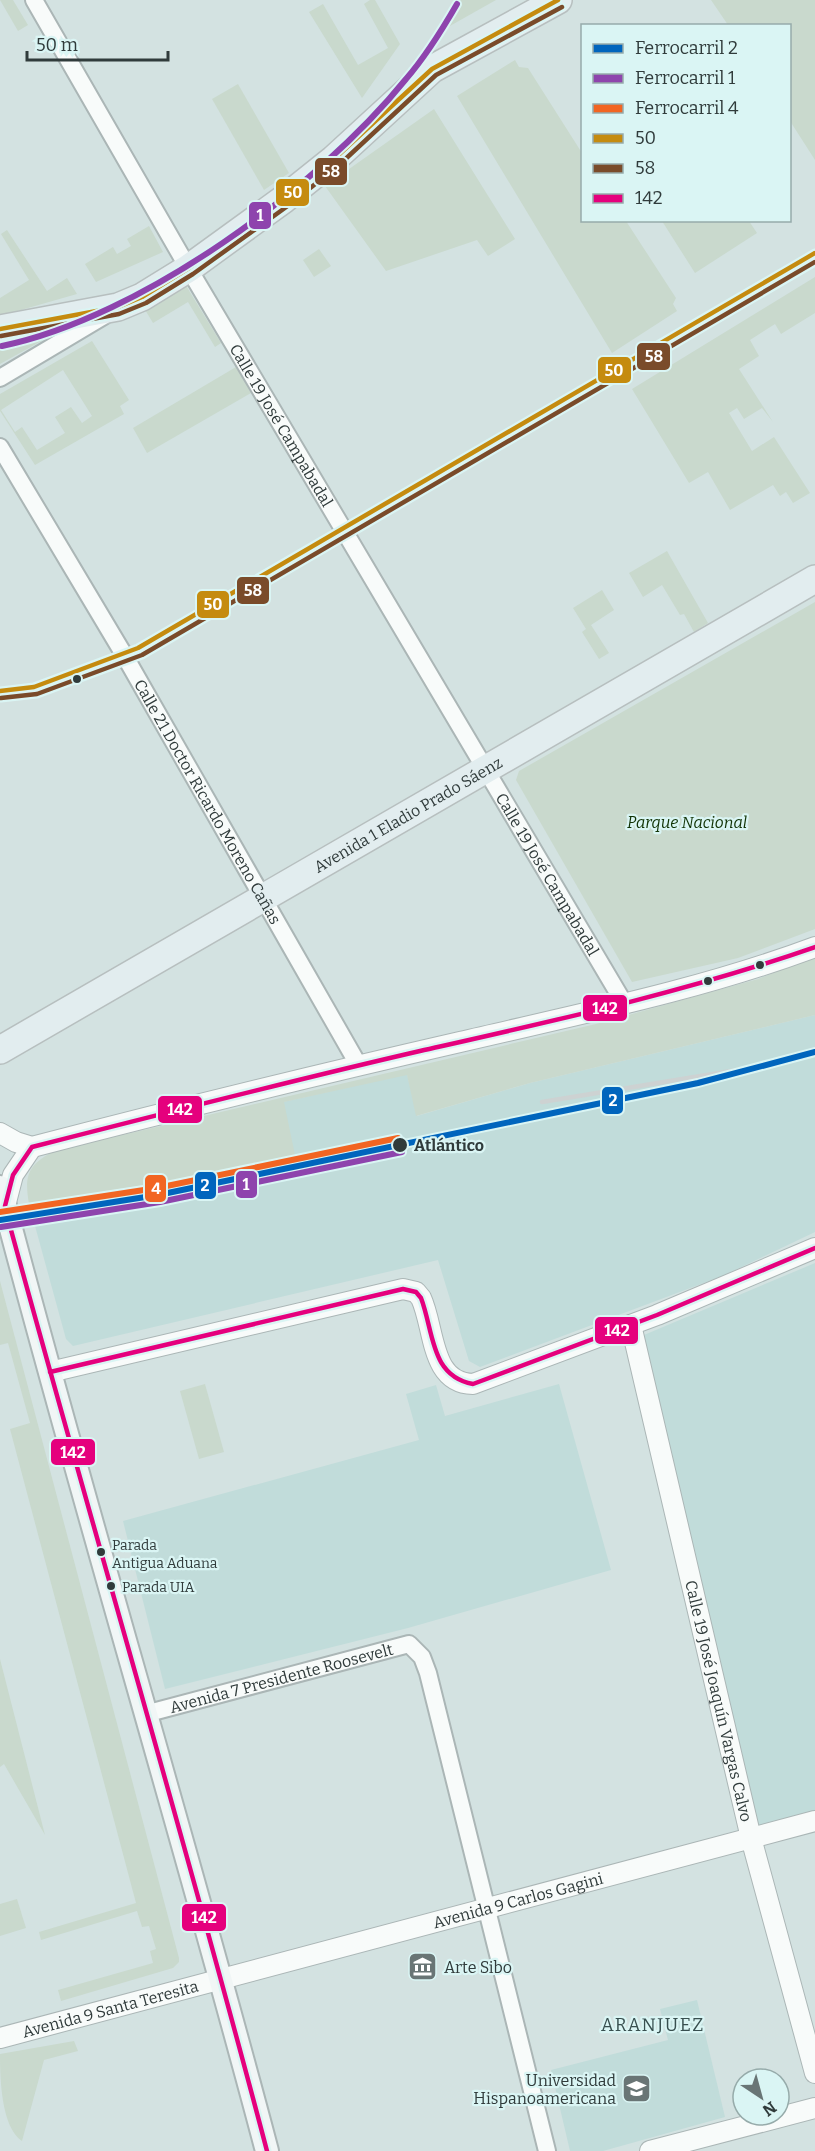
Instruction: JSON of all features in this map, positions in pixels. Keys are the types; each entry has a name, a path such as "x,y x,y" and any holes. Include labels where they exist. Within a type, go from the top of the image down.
{"highway":[{"path":"0,329 117,308 142,297 189,268 284,199 334,159 432,69 558,0"},
{"name":"Avenida 1 Eladio Prado Sáenz","path":"0,1050 265,899 815,579"}],"main road":[{"path":"2,1196 6,1234 51,1372 221,1977 267,2151"}],"street":[{"name":"Calle 19 José Campabadal","path":"34,0 189,268 624,1003"},
{"path":"0,378 117,308"},
{"name":"Calle 21 Doctor Ricardo Moreno Cañas","path":"0,447 265,899 359,1065"},
{"path":"0,1133 32,1147 359,1065 624,1003 761,967 815,947"},
{"path":"2,1196 32,1147"},
{"path":"51,1372 403,1289 416,1292 422,1298 441,1367 456,1381 473,1384 631,1325 815,1248"},
{"name":"Calle 19 José Joaquín Vargas Calvo","path":"631,1325 751,1838 815,2073"},
{"name":"Avenida 7 Presidente Roosevelt","path":"146,1714 409,1644 416,1650 428,1673 485,1909"},
{"name":"Avenida 9 Carlos Gagini","path":"221,1977 815,1821"},
{"path":"485,1909 547,2151"},
{"name":"Avenida 9 Santa Teresita","path":"0,2038 221,1977"},
{"path":"650,2151 815,2108"}],"shaded area":[{"path":"815,1015 815,1232 725,1275 480,1367 469,1361 438,1260 73,1346 66,1339 29,1204 295,1160 283,1102 407,1074 417,1116 530,1083"},
{"path":"815,1263 815,1813 759,1829 644,1335"},
{"path":"559,1384 611,1570 408,1628 165,1689 123,1521 419,1440 406,1394 436,1385 445,1416"},
{"name":"Universidad Hispanoamericana","path":"697,2000 725,2117 603,2151 570,2151 551,2070 668,2040 660,2009"}],"green space":[{"path":"0,0 13,0 28,25 18,31"},
{"path":"375,0 400,44 362,98 309,12 323,4 358,65 388,48 364,4"},
{"path":"459,0 496,0 441,31"},
{"path":"711,0 815,0 815,160 791,123 791,24 727,24"},
{"path":"515,60 519,67 528,68 581,151 581,222 627,222 676,298 673,304 677,311 612,353 457,96"},
{"path":"238,84 289,173 264,190 212,99"},
{"path":"434,109 515,239 488,256 477,240 386,271 325,186"},
{"path":"663,222 750,222 757,233 695,273"},
{"path":"149,226 163,252 96,282 85,264 113,247 117,254 131,246 127,239"},
{"path":"7,230 47,291 67,278 77,294 0,316 0,298 29,280 1,234"},
{"path":"319,249 331,266 314,277 303,260"},
{"path":"815,277 815,313 781,334 775,324 750,340 759,356 739,369 773,422 762,408 744,419 737,408 729,413 752,451 774,437 810,493 793,503 786,492 780,496 773,485 730,510 708,472 689,483 632,389"},
{"path":"185,284 221,343 215,347 188,302 153,323 144,308"},
{"path":"45,339 0,364 0,348"},
{"path":"92,341 129,400 120,406 124,414 35,465 0,411 0,394","holes":["63,370 92,416 82,423 71,407 55,417 65,433 37,450 22,427 15,432 1,410"]},
{"path":"236,367 251,393 147,453 133,428"},
{"path":"667,551 708,623 694,632 684,614 680,615 662,585 643,597 629,573"},
{"path":"602,590 614,610 591,625 609,653 599,659 582,632 586,629 573,608"},
{"name":"Parque Nacional","path":"815,602 815,929 738,958 632,982 516,780 519,771"},
{"path":"815,956 815,1015 530,1083 416,1116 407,1075 284,1102 296,1160 29,1204 27,1185 30,1172 38,1161 54,1151 596,1024 758,979"},
{"path":"0,1281 179,1958 179,1962 173,1968 61,2001 58,1990 153,1963 150,1951 156,1949 149,1926 142,1927 137,1911 41,1940 39,1932 136,1903 10,1429 30,1423 8,1343 0,1345"},
{"path":"205,1384 224,1452 199,1459 180,1391"},
{"path":"0,1659 45,1835 4,1764 0,1767"},
{"path":"17,1899 26,1928 0,1936 0,1904"},
{"path":"74,2041 78,2051 44,2060 22,2141 15,2134 6,2114 1,2088 0,2054"}],"railway":[{"path":"542,1102 743,1069"}],"rail line":[{"name":"1","path":"2,346 56,331 111,308 167,278 223,243 276,204 325,163 369,121 420,61 457,4"},
{"name":"2","path":"0,1220 158,1195 698,1083 815,1052"},
{"name":"4","path":"0,1212 157,1188 398,1138"},
{"name":"1","path":"1,1227 160,1202 402,1152"}],"transit line":[{"name":"50","path":"0,329 118,307 142,297 189,268 284,199 334,159 432,69 558,0"},
{"name":"58","path":"1,336 119,314 146,303 193,274 289,205 339,165 436,75 562,7"},
{"name":"50","path":"0,691 34,687 138,648 815,253"},
{"name":"58","path":"1,698 37,694 142,655 815,262"},
{"name":"142","path":"5,1206 13,1175 32,1147 323,1074 619,1005 718,978 815,947"},
{"name":"142","path":"8,1219 204,1917 267,2151"},
{"name":"142","path":"50,1372 403,1289 416,1292 421,1298 441,1362 459,1379 473,1384 657,1315 815,1248"}],"place":[{"name":"Atlántico","path":"400,1145"},
{"name":"Parada Antigua Aduana","path":"101,1552"},
{"name":"Parada UIA","path":"111,1586"},
{"name":"Arte Sibo","path":"423,1967"},
{"name":"Universidad Hispanoamericana","path":"637,2089"}],"district":[{"name":"ARANJUEZ","path":"653,2025"}]}
